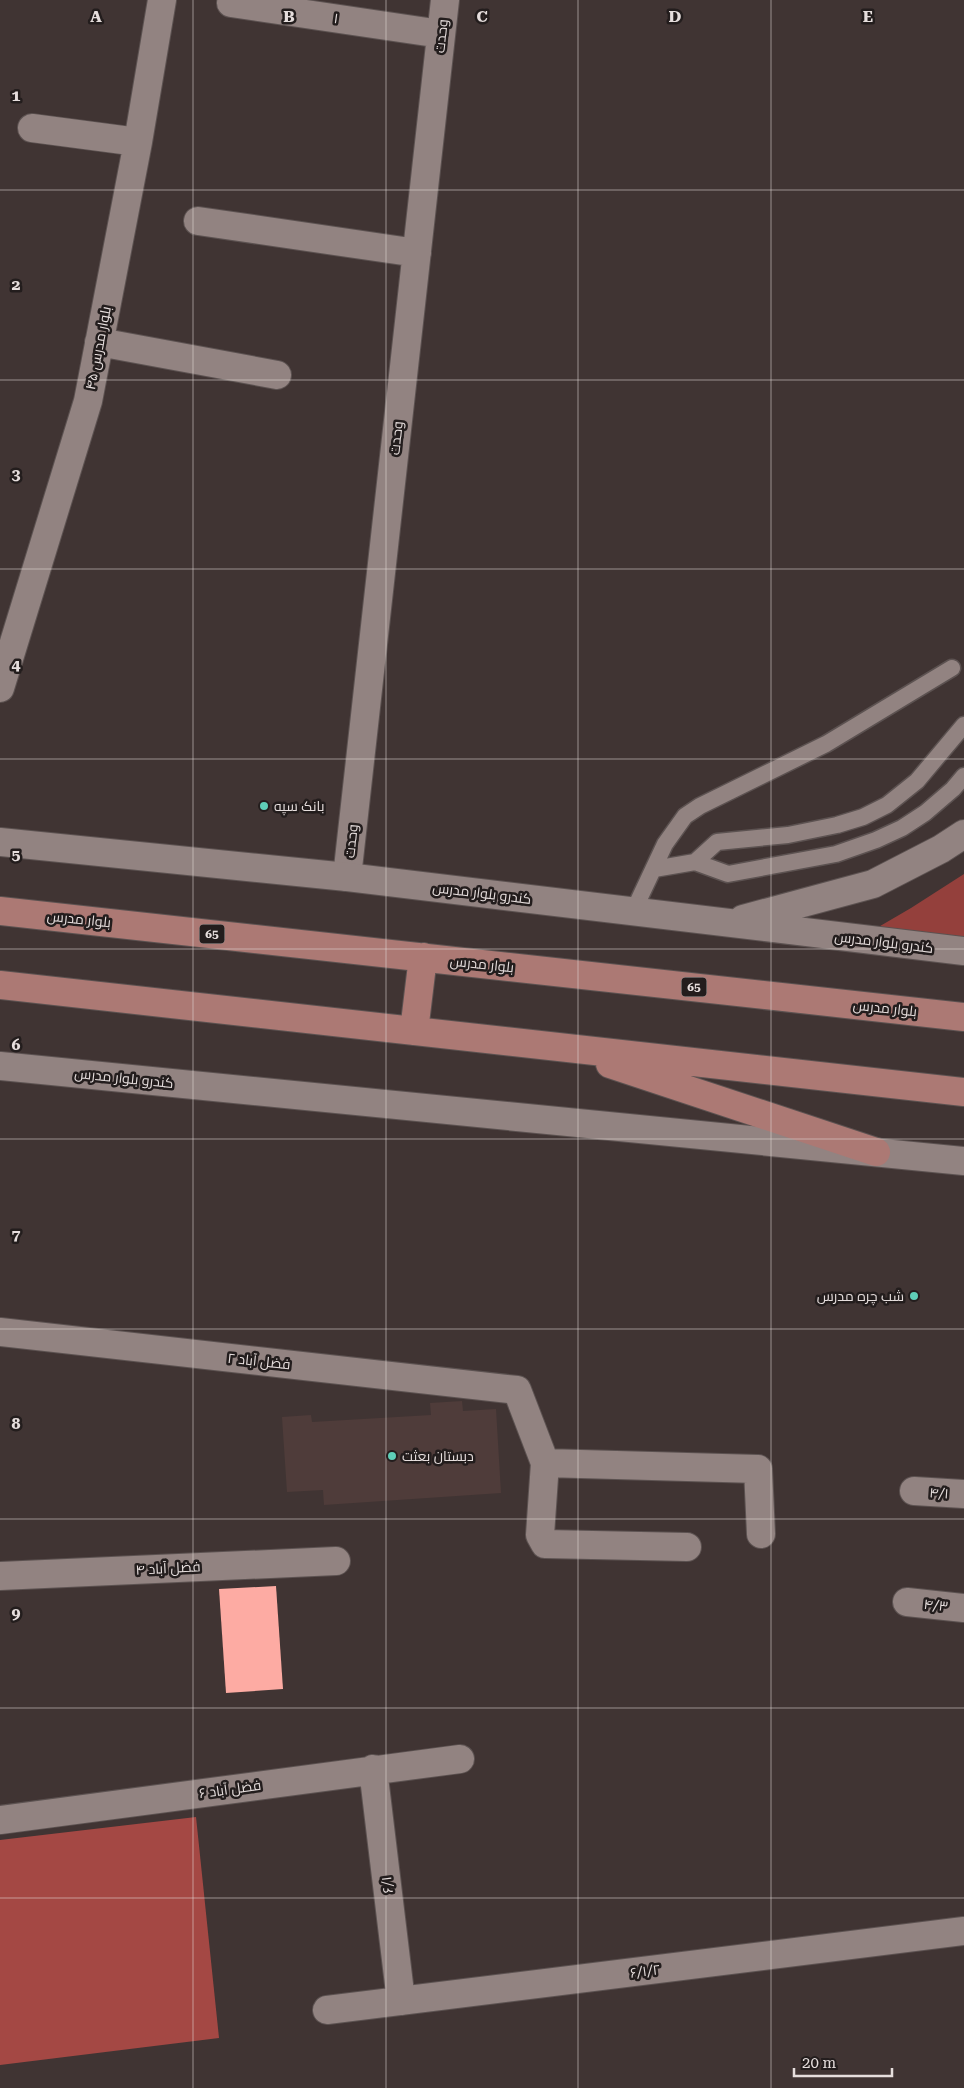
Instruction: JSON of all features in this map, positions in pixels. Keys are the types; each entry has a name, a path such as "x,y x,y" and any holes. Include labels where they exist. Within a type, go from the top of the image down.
{"main road":[{"name":"بلوار مدرس","path":"0,910 964,1017"},
{"path":"414,1031 423,957"},
{"path":"0,985 964,1092"},
{"path":"559,1047 876,1152"}],"street":[{"name":"۴۵ بلوار مدرس","path":"0,688 88,401 138,142 162,0"},
{"name":"وحدت","path":"347,877 445,0"},
{"name":"۱","path":"231,3 441,34"},
{"path":"32,128 138,142"},
{"path":"198,221 417,253"},
{"path":"99,342 277,375"},
{"path":"729,923 873,884 941,849 964,834"},
{"name":"کندرو بلوار مدرس","path":"0,842 347,877 964,951"},
{"name":"کندرو بلوار مدرس","path":"0,1066 964,1161"},
{"name":"فضل آباد ۲","path":"0,1332 517,1390 545,1463"},
{"path":"688,1547 546,1544 540,1535 545,1463 758,1468 761,1534"},
{"name":"۴/۱","path":"914,1491 964,1494"},
{"name":"فضل آباد ۴","path":"0,1576 336,1561"},
{"name":"۴/۳","path":"907,1602 964,1608"},
{"name":"فضل آباد ۶","path":"0,1820 373,1769 460,1759"},
{"name":"۶/۱","path":"373,1769 401,2001"},
{"name":"۶/۱/۲","path":"326,2010 964,1931"}],"lane":[{"path":"633,912 665,844 685,816 700,806 826,744 952,668"},
{"path":"695,862 717,842 788,835 837,825 863,817 887,804 917,781 964,725"},
{"path":"654,869 695,862 728,874 836,854 876,840 902,828 925,813 953,789 964,776"}],"shaded area":[{"path":"964,874 964,939 875,929 911,908"},
{"name":"دبستان بعثت","path":"462,1401 463,1411 496,1409 501,1493 324,1505 323,1490 287,1492 282,1417 311,1415 312,1422 431,1415 430,1403"},
{"path":"196,1817 219,2038 0,2065 0,1840"}],"building":[{"path":"276,1586 283,1689 226,1693 219,1589"}],"place":[{"name":"بانک سپه","path":"264,806"},
{"name":"شب چره مدرس","path":"914,1296"},
{"name":"دبستان بعثت","path":"392,1456"}]}
